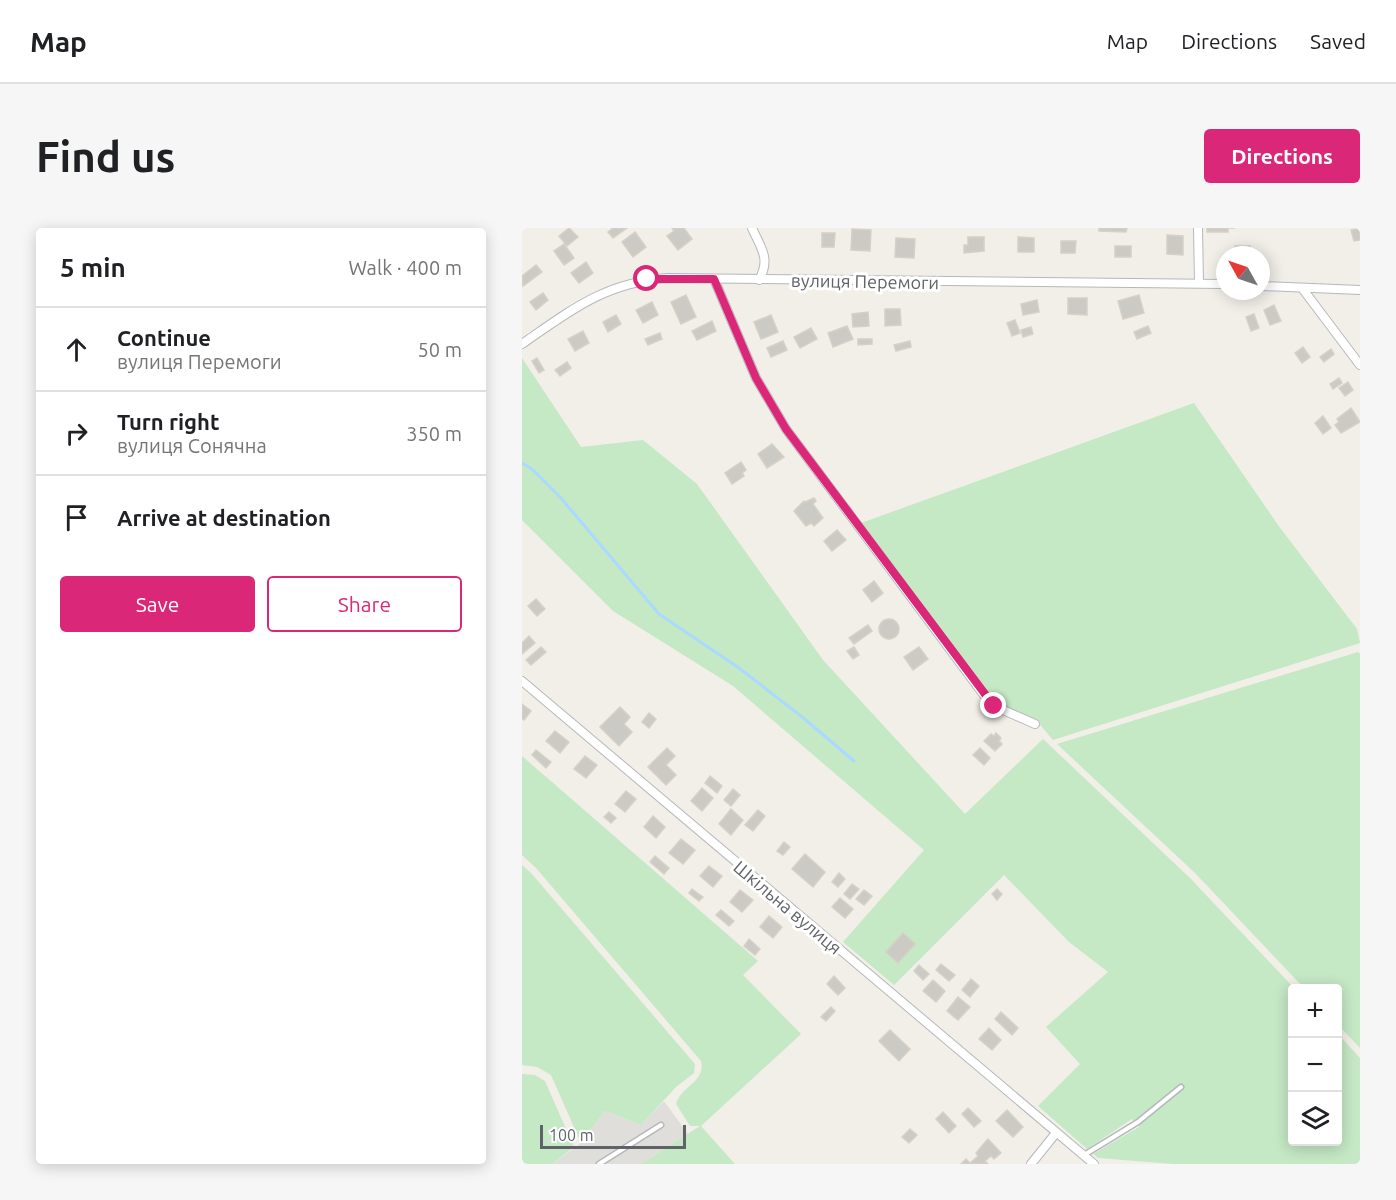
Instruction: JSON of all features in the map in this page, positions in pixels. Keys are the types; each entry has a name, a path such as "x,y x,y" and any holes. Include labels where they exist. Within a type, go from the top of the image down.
{"street":[{"path":"752,228 765,258 766,268 759,280"},
{"path":"1198,228 1199,282"},
{"name":"вулиця Перемоги","path":"522,344 570,311 603,293 628,283 668,278 1216,283"},
{"path":"714,279 756,378 786,429 984,695 994,706 1035,724"},
{"path":"1270,286 1360,290"},
{"path":"1302,288 1360,365"},
{"name":"Шкільна вулиця","path":"522,681 1095,1164"},
{"path":"1031,1164 1056,1133"}],"lane":[{"path":"1084,1156 1138,1122 1181,1086"},
{"path":"598,1164 661,1125"}],"shaded area":[{"path":"664,1101 688,1134 641,1164 552,1164 581,1143 605,1111 641,1125"}],"green space":[{"path":"522,358 581,447 643,440 697,484 823,660 965,814 1043,739 1190,878 1290,984 1288,984 1288,1146 1342,1146 1342,1038 1360,1058 1360,1164 1174,1164 1098,1158 1093,1154 1139,1127 1132,1119 1087,1149 1038,1106 1080,1064 1046,1027 1108,972 1069,942 1004,875 894,985 843,942 924,850 733,686 613,611 522,520"},
{"path":"1194,403 1278,525 1357,629 1360,643 1053,740 1036,720 997,703 987,693 861,523"},
{"path":"1358,652 1360,654 1360,1048 1342,1029 1342,984 1300,984 1195,873 1057,744"},
{"path":"522,756 758,961 743,975 801,1034 701,1126 735,1164 641,1164 700,1126 690,1126 676,1104 700,1074 701,1061 536,868 522,855"},
{"path":"522,865 695,1064 694,1073 676,1087 641,1125 605,1111 581,1143 551,1075 537,1067 522,1065"},
{"path":"522,1074 535,1075 545,1081 574,1147 552,1164 522,1164"}],"building":[{"path":"569,228 578,237 567,246 559,236"},
{"path":"613,228 627,228 613,238 608,232"},
{"path":"672,228 684,228 692,239 678,250 667,236 674,231"},
{"path":"1099,228 1127,228 1126,232 1099,231"},
{"path":"1207,228 1228,228 1228,232 1207,232"},
{"path":"1360,228 1360,240 1354,241 1351,230"},
{"path":"852,229 871,230 870,251 851,250"},
{"path":"635,232 646,247 633,257 622,242"},
{"path":"822,233 835,233 834,247 822,247"},
{"path":"1167,235 1183,236 1183,255 1167,254"},
{"path":"968,237 984,237 984,251 964,253 964,245 968,245"},
{"path":"1018,237 1034,238 1034,252 1018,252"},
{"path":"896,238 915,239 914,258 895,257"},
{"path":"1061,241 1076,241 1075,253 1061,253"},
{"path":"564,244 574,258 564,265 554,251"},
{"path":"1115,246 1131,246 1131,257 1115,257"},
{"path":"586,262 593,273 579,283 571,273"},
{"path":"536,265 542,272 523,286 522,276"},
{"path":"543,293 548,300 536,310 530,302"},
{"path":"686,295 696,317 681,324 671,302"},
{"path":"1139,295 1144,313 1123,319 1118,301"},
{"path":"1068,298 1087,298 1087,315 1068,314"},
{"path":"1037,300 1039,312 1023,315 1021,304"},
{"path":"652,302 658,315 643,323 636,310"},
{"path":"1274,305 1281,321 1270,325 1264,310"},
{"path":"885,309 900,309 901,325 885,326"},
{"path":"868,312 869,326 853,327 852,314"},
{"path":"1254,314 1259,328 1251,331 1246,317"},
{"path":"616,315 621,324 608,332 603,322"},
{"path":"771,315 778,332 761,339 754,322"},
{"path":"1015,320 1020,333 1012,336 1007,323"},
{"path":"712,321 716,331 697,340 692,331"},
{"path":"847,326 853,339 833,347 828,333"},
{"path":"1148,326 1151,333 1137,339 1134,332"},
{"path":"1031,327 1033,334 1023,337 1021,330"},
{"path":"811,328 817,339 800,348 794,337"},
{"path":"583,331 589,343 575,351 568,339"},
{"path":"660,333 662,339 648,345 645,339"},
{"path":"858,339 872,339 872,344 858,345"},
{"path":"783,341 787,350 771,357 767,348"},
{"path":"910,341 911,347 896,351 894,345"},
{"path":"1303,347 1310,357 1302,363 1295,353"},
{"path":"1331,349 1334,354 1324,362 1320,357"},
{"path":"537,358 544,370 539,373 532,361"},
{"path":"567,362 571,368 560,376 555,370"},
{"path":"1339,378 1342,383 1333,389 1330,384"},
{"path":"1348,382 1353,390 1345,396 1339,388"},
{"path":"1351,408 1360,422 1341,433 1335,425 1339,422 1337,419"},
{"path":"1323,416 1331,428 1323,434 1315,423"},
{"path":"772,444 784,457 767,468 758,454"},
{"path":"741,462 746,470 742,473 744,476 732,484 725,473"},
{"path":"814,498 816,501 813,504 823,518 814,526 811,523 806,526 794,511 804,501"},
{"path":"837,530 846,540 832,551 824,541"},
{"path":"874,581 883,593 872,602 863,590"},
{"path":"536,599 545,609 537,616 528,606"},
{"path":"889,619 896,622 899,629 896,636 889,639 882,636 879,629 882,622"},
{"path":"868,625 872,631 854,644 849,638"},
{"path":"529,636 535,643 522,654 522,643"},
{"path":"541,647 546,652 531,665 526,660"},
{"path":"854,647 859,655 853,659 847,651"},
{"path":"919,647 928,659 913,670 904,657"},
{"path":"522,704 531,711 524,720 522,719"},
{"path":"620,707 630,717 624,724 632,732 619,746 600,727"},
{"path":"649,713 656,719 649,728 642,722"},
{"path":"555,731 569,742 560,753 546,741"},
{"path":"996,733 1001,738 999,741 1002,744 995,751 984,741 991,734 994,736"},
{"path":"667,748 675,756 666,765 676,775 666,785 648,767"},
{"path":"980,748 990,758 984,765 973,755"},
{"path":"536,750 551,762 546,768 532,755"},
{"path":"585,756 597,765 586,778 574,769"},
{"path":"710,776 722,786 717,793 705,783"},
{"path":"702,788 713,798 702,811 691,801"},
{"path":"733,789 740,795 731,806 724,800"},
{"path":"626,791 636,799 625,812 615,804"},
{"path":"731,809 743,820 731,835 719,824"},
{"path":"758,810 765,816 753,831 745,825"},
{"path":"609,812 616,818 611,823 604,817"},
{"path":"653,816 665,827 656,838 644,827"},
{"path":"681,839 695,850 683,864 669,853"},
{"path":"784,842 790,847 783,855 777,851"},
{"path":"805,854 825,872 813,887 792,869"},
{"path":"655,856 669,868 664,874 650,862"},
{"path":"709,866 722,876 713,887 700,876"},
{"path":"839,873 845,879 838,887 832,882"},
{"path":"852,884 859,889 850,899 844,894"},
{"path":"692,889 703,897 699,901 689,893"},
{"path":"997,889 1002,894 997,900 992,894"},
{"path":"740,890 753,900 742,912 730,902"},
{"path":"864,890 872,896 864,905 856,899"},
{"path":"840,898 853,909 845,918 832,907"},
{"path":"721,910 734,921 729,926 716,915"},
{"path":"769,916 782,927 773,938 760,927"},
{"path":"903,933 915,944 898,963 886,952"},
{"path":"749,939 760,949 755,955 744,946"},
{"path":"941,964 955,975 949,981 936,970"},
{"path":"919,965 929,974 923,980 914,971"},
{"path":"834,976 845,988 838,995 827,984"},
{"path":"971,979 979,986 970,997 962,990"},
{"path":"933,980 945,991 936,1002 923,991"},
{"path":"958,997 970,1007 958,1020 947,1011"},
{"path":"831,1007 835,1011 826,1021 821,1017"},
{"path":"1001,1012 1018,1028 1012,1035 995,1019"},
{"path":"989,1028 1001,1040 992,1050 979,1039"},
{"path":"890,1030 910,1049 899,1061 879,1041"},
{"path":"968,1108 981,1121 974,1127 962,1114"},
{"path":"1007,1110 1023,1127 1013,1137 996,1121"},
{"path":"943,1112 956,1126 949,1133 936,1119"},
{"path":"910,1129 917,1135 909,1143 902,1137"},
{"path":"988,1139 1001,1153 994,1159 991,1156 985,1161 988,1164 961,1164 966,1159 970,1163 978,1156 976,1153"}],"waterway":[{"path":"522,463 532,469 560,497 659,614 739,668 854,761"}],"route":[{"path":"647,279 714,279 756,378 786,429 994,706"}]}
